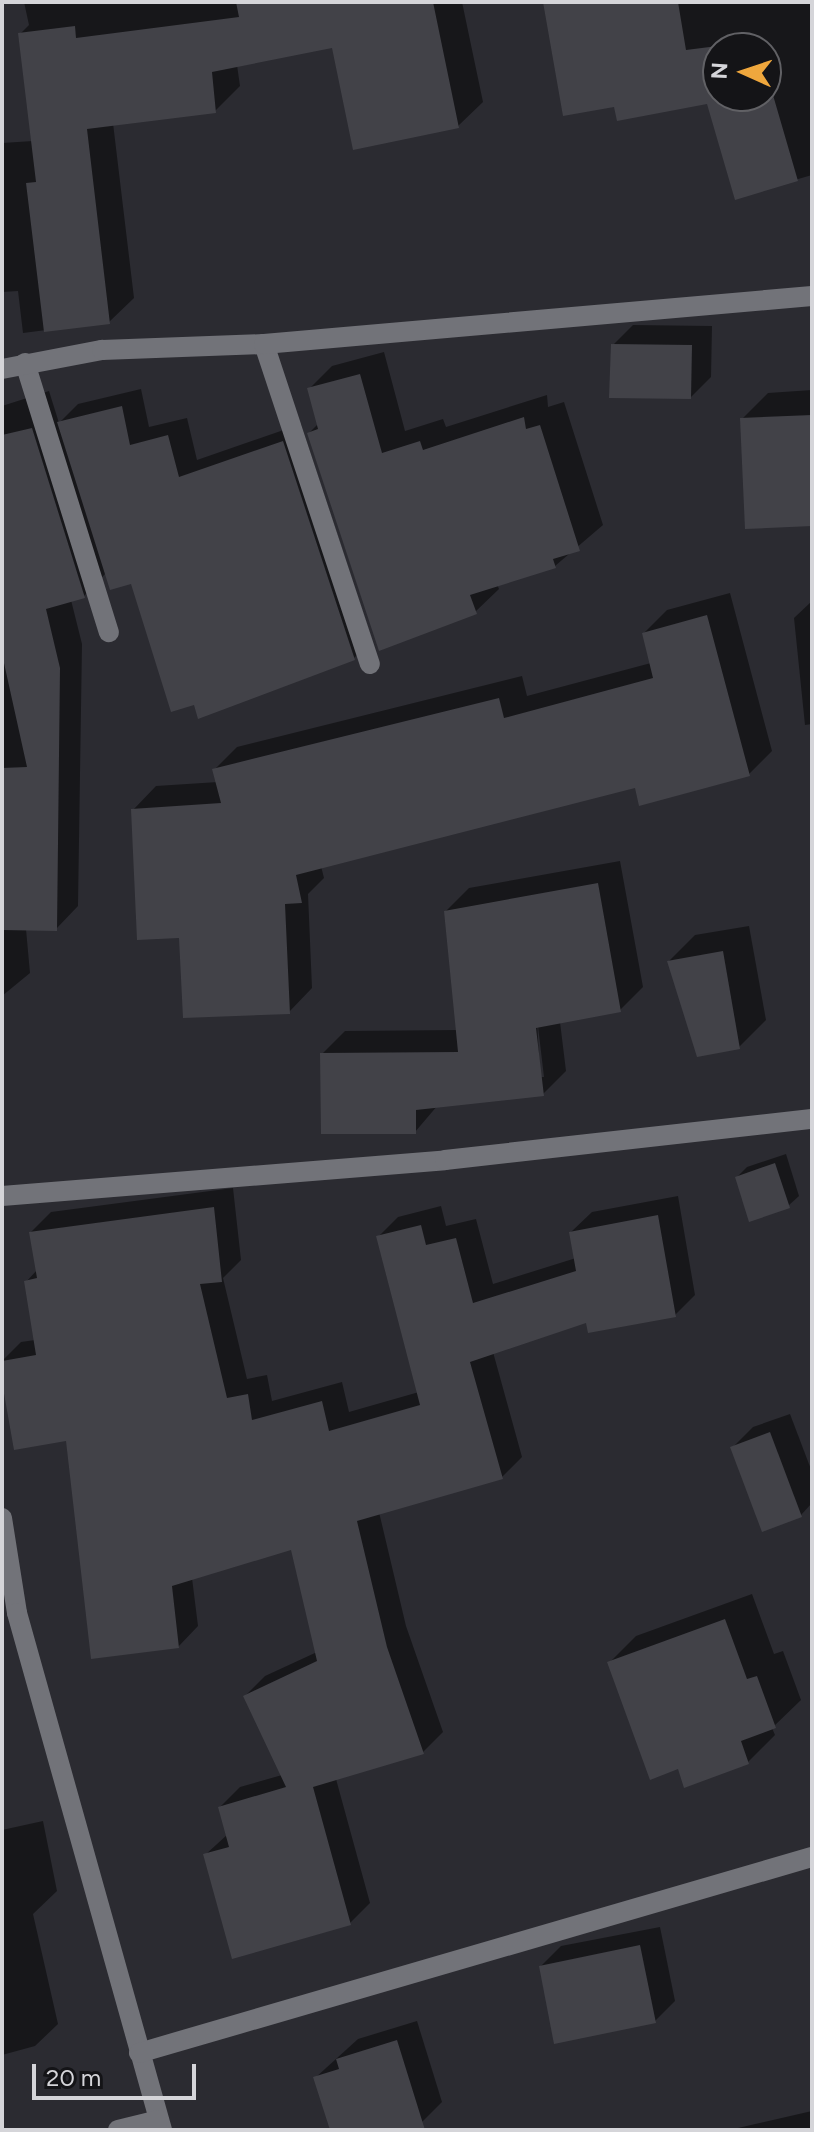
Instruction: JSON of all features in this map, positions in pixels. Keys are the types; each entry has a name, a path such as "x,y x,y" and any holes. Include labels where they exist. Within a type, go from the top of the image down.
{"street":[{"path":"2,369 102,350 264,344 812,296"},
{"path":"264,344 370,664"},
{"path":"25,363 109,632"},
{"path":"2,1196 445,1160 812,1119"},
{"path":"2,1518 17,1613 160,2125 118,2130"},
{"path":"139,2053 812,1857"}],"building":[{"path":"236,2 433,2 459,128 353,150 332,48 212,72 216,113 87,129 110,324 44,332 26,183 36,182 18,33 75,26 76,38 239,17"},
{"path":"543,2 678,2 686,50 702,48 702,105 617,121 614,107 563,116"},
{"path":"709,112 778,112 798,181 735,200"},
{"path":"611,344 692,345 691,399 609,398"},
{"path":"360,374 382,453 420,441 423,450 524,417 526,429 540,425 580,551 553,559 556,568 470,595 477,614 379,651 307,433 318,429 307,388"},
{"path":"122,406 130,445 168,435 179,477 283,441 355,660 198,719 194,705 171,712 131,584 110,590 57,422"},
{"path":"812,415 812,526 745,529 740,418"},
{"path":"32,428 85,598 46,609 60,668 57,931 2,930 2,768 27,767 2,654 2,435"},
{"path":"707,615 750,776 639,806 635,788 296,875 302,903 285,904 290,1014 183,1018 179,938 137,940 131,809 221,803 212,769 499,698 504,718 653,678 642,633"},
{"path":"598,883 621,1012 536,1028 544,1096 416,1110 416,1134 321,1134 320,1053 458,1052 444,911"},
{"path":"723,951 740,1049 697,1057 667,961"},
{"path":"775,1163 790,1208 749,1222 735,1177"},
{"path":"214,1207 222,1282 200,1284 227,1398 248,1394 252,1420 322,1401 329,1431 420,1405 376,1236 421,1225 426,1245 456,1238 473,1303 576,1271 569,1232 658,1215 676,1317 588,1333 586,1323 470,1362 503,1479 357,1521 387,1647 424,1754 313,1787 351,1925 232,1959 203,1854 229,1847 218,1807 286,1787 243,1696 317,1661 291,1550 172,1586 179,1648 91,1659 66,1441 14,1450 2,1382 2,1361 36,1355 24,1281 37,1278 29,1232"},
{"path":"770,1432 802,1517 762,1532 730,1447"},
{"path":"725,1619 747,1679 757,1676 776,1728 741,1741 749,1764 684,1788 678,1769 650,1780 607,1662"},
{"path":"640,1945 656,2023 554,2044 539,1966"},
{"path":"397,2040 425,2130 330,2130 313,2077 339,2069 336,2059"}]}
